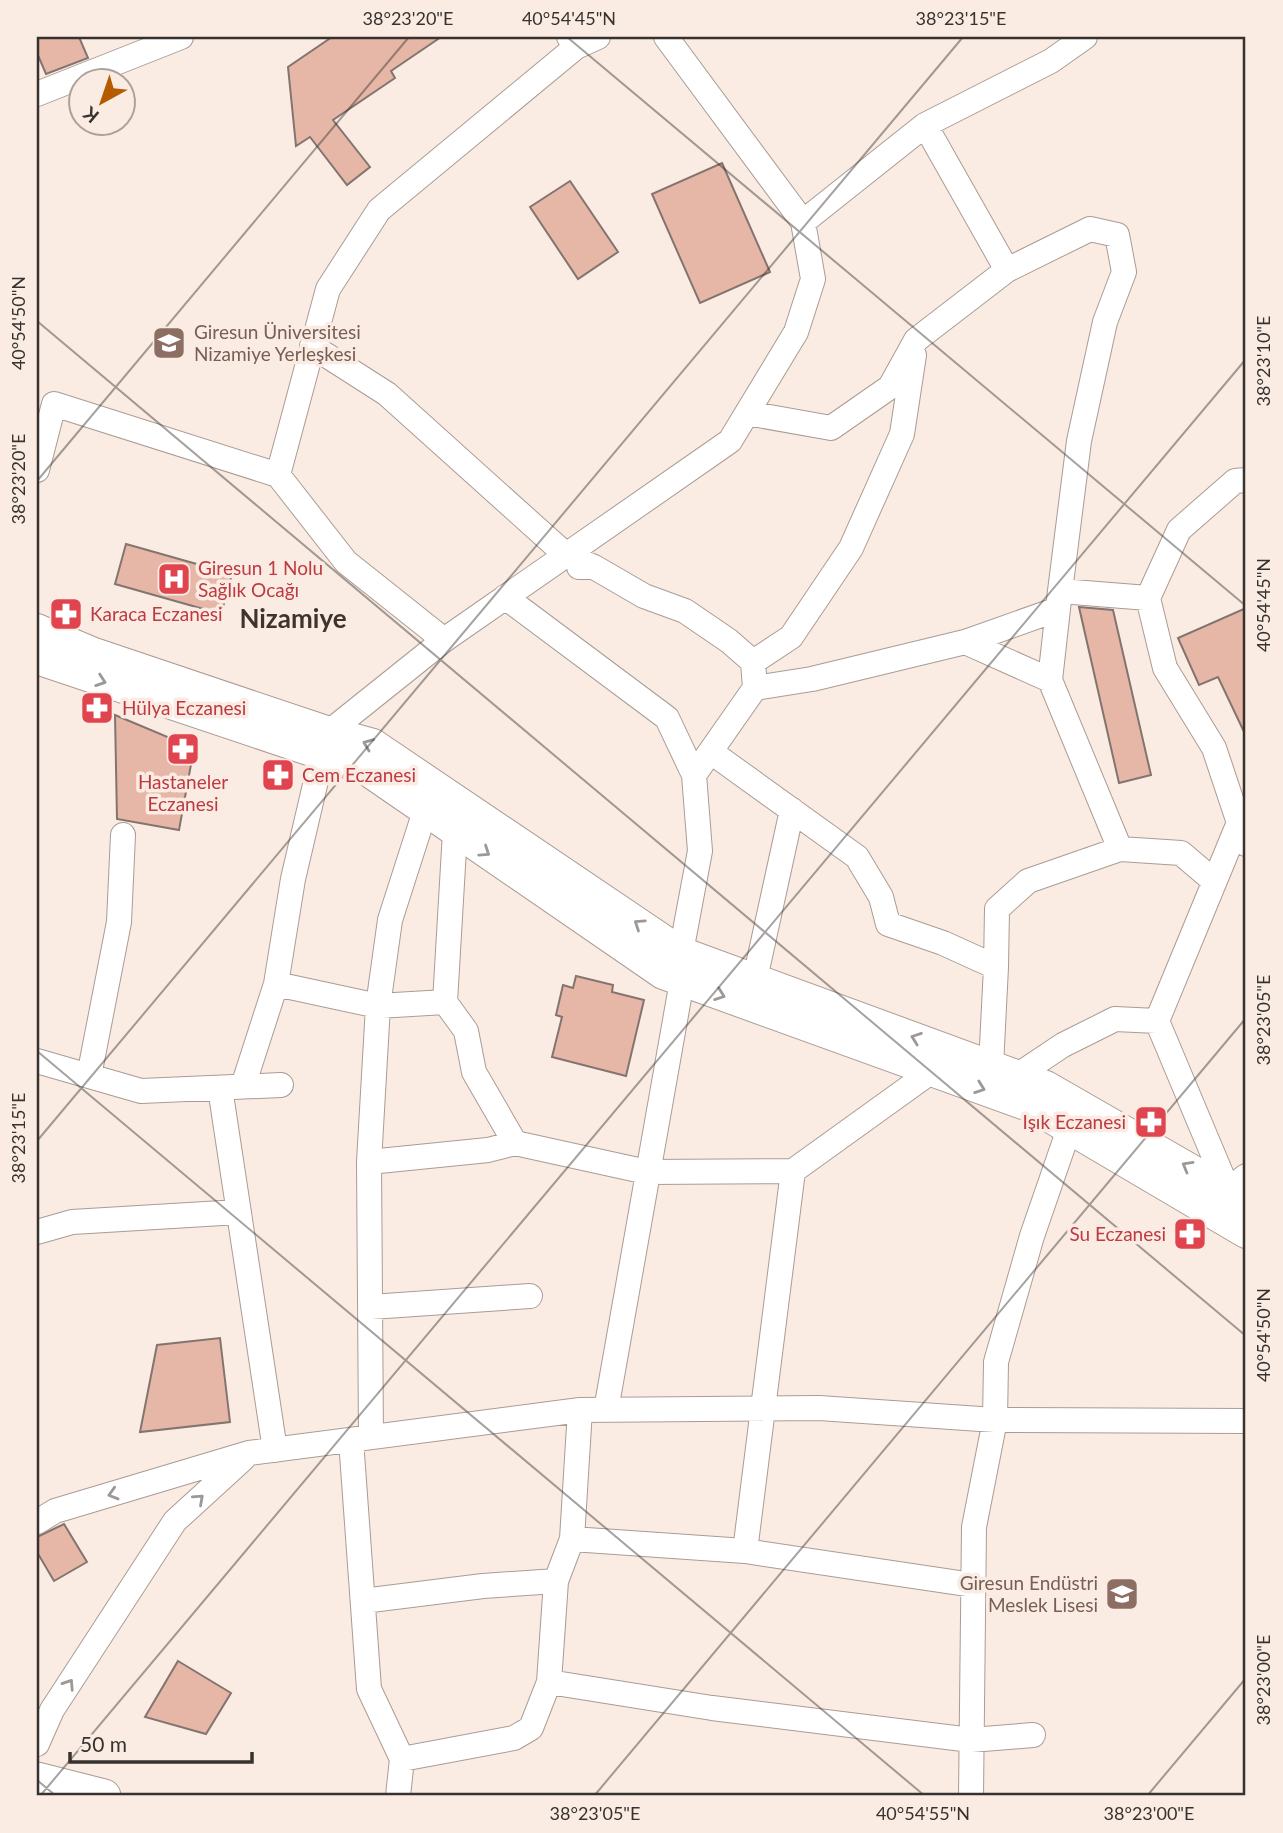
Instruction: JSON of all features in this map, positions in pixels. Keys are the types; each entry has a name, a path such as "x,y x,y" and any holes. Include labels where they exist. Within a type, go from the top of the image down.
{"main road":[{"path":"37,1779 104,1796"}],"street":[{"path":"37,94 181,37"},
{"path":"278,475 328,289 379,210 572,42 598,37"},
{"path":"275,1450 239,1212 232,1087 276,984 293,879 326,744 444,640 730,441 796,332 813,279 803,222 666,37"},
{"path":"803,222 925,125 1051,61 1085,37"},
{"path":"925,125 1007,270"},
{"path":"747,413 831,428 890,387 916,341 1007,270 1090,229 1117,235 1124,272 1105,322 1079,441 1050,680 1120,849"},
{"path":"753,662 792,637 851,548 902,434 916,341"},
{"path":"312,346 387,394 558,561 594,567 644,596 685,611 729,641 753,662 755,688 694,775"},
{"path":"37,470 41,434 54,404 278,475 346,562 444,640"},
{"path":"1246,480 1235,481 1179,530 1148,598 1165,668 1214,748 1243,818 1246,844"},
{"path":"505,597 667,718 694,775 700,851 606,1410"},
{"path":"755,688 812,679 965,642 1059,600 1148,598"},
{"path":"37,629 326,744 663,974 682,967 755,979 1005,1070 1046,1086 1240,1189"},
{"path":"965,642 1050,680"},
{"path":"37,659 326,744 373,744 682,967 932,1071 1034,1108 1246,1233"},
{"path":"711,752 857,857 881,897 888,925 943,943 996,967"},
{"path":"755,979 792,810"},
{"path":"398,1796 402,1759 369,1689 363,1601 361,1438 371,1307 369,1162 378,1006 390,920 425,811"},
{"path":"1240,1189 1157,1021 1214,881 1243,818"},
{"path":"455,832 445,1002 466,1031 474,1072 515,1143"},
{"path":"89,1076 120,922 123,835"},
{"path":"1005,1070 996,967 997,909 1028,881 1120,849 1181,853 1214,881"},
{"path":"276,984 378,1006 445,1002"},
{"path":"1005,1070 1115,1019 1157,1021"},
{"path":"37,1061 141,1091 281,1085"},
{"path":"369,1162 488,1150 515,1143 647,1172 793,1171 932,1071"},
{"path":"971,1796 974,1527 995,1420 996,1362 1032,1236 1069,1129"},
{"path":"745,1551 793,1171"},
{"path":"37,1231 72,1222 239,1212"},
{"path":"371,1307 530,1296"},
{"path":"37,1522 55,1511 249,1453 580,1410 819,1408 995,1420 1246,1421"},
{"path":"402,1759 514,1738 531,1728 549,1682 556,1581 572,1539 580,1410"},
{"path":"37,1744 52,1710 175,1521 249,1453"},
{"path":"572,1539 745,1551 973,1585"},
{"path":"363,1601 483,1586 556,1581"},
{"path":"549,1682 712,1708 971,1740 1033,1735"}],"building":[{"path":"37,37 79,37 88,58 46,74 37,53"},
{"path":"332,37 441,37 391,71 395,78 333,120 370,167 347,185 310,137 296,146 288,67"},
{"path":"722,163 770,272 700,303 652,194"},
{"path":"570,181 618,252 578,279 530,207"},
{"name":"Giresun 1 Nolu Sağlık Ocağı","path":"126,544 232,574 221,614 115,584"},
{"path":"1079,607 1113,610 1151,775 1119,783"},
{"path":"1246,608 1246,736 1218,677 1199,685 1178,638"},
{"path":"115,715 194,748 179,830 117,819"},
{"path":"576,976 613,985 612,992 644,1000 626,1076 552,1057 562,1017 556,1015 563,985 573,988"},
{"path":"220,1338 230,1422 140,1432 157,1345"},
{"path":"64,1524 87,1562 54,1581 37,1552 37,1537"},
{"path":"178,1661 231,1693 206,1734 145,1717"}],"place":[{"name":"Giresun Üniversitesi Nizamiye Yerleşkesi","path":"169,343"},
{"name":"Giresun 1 Nolu Sağlık Ocağı","path":"174,579"},
{"name":"Karaca Eczanesi","path":"66,614"},
{"name":"Hülya Eczanesi","path":"97,708"},
{"name":"Hastaneler Eczanesi","path":"183,749"},
{"name":"Cem Eczanesi","path":"278,775"},
{"name":"Işık Eczanesi","path":"1151,1122"},
{"name":"Su Eczanesi","path":"1190,1234"},
{"name":"Giresun Endüstri Meslek Lisesi","path":"1122,1594"}],"district":[{"name":"Nizamiye","path":"293,619"}]}
